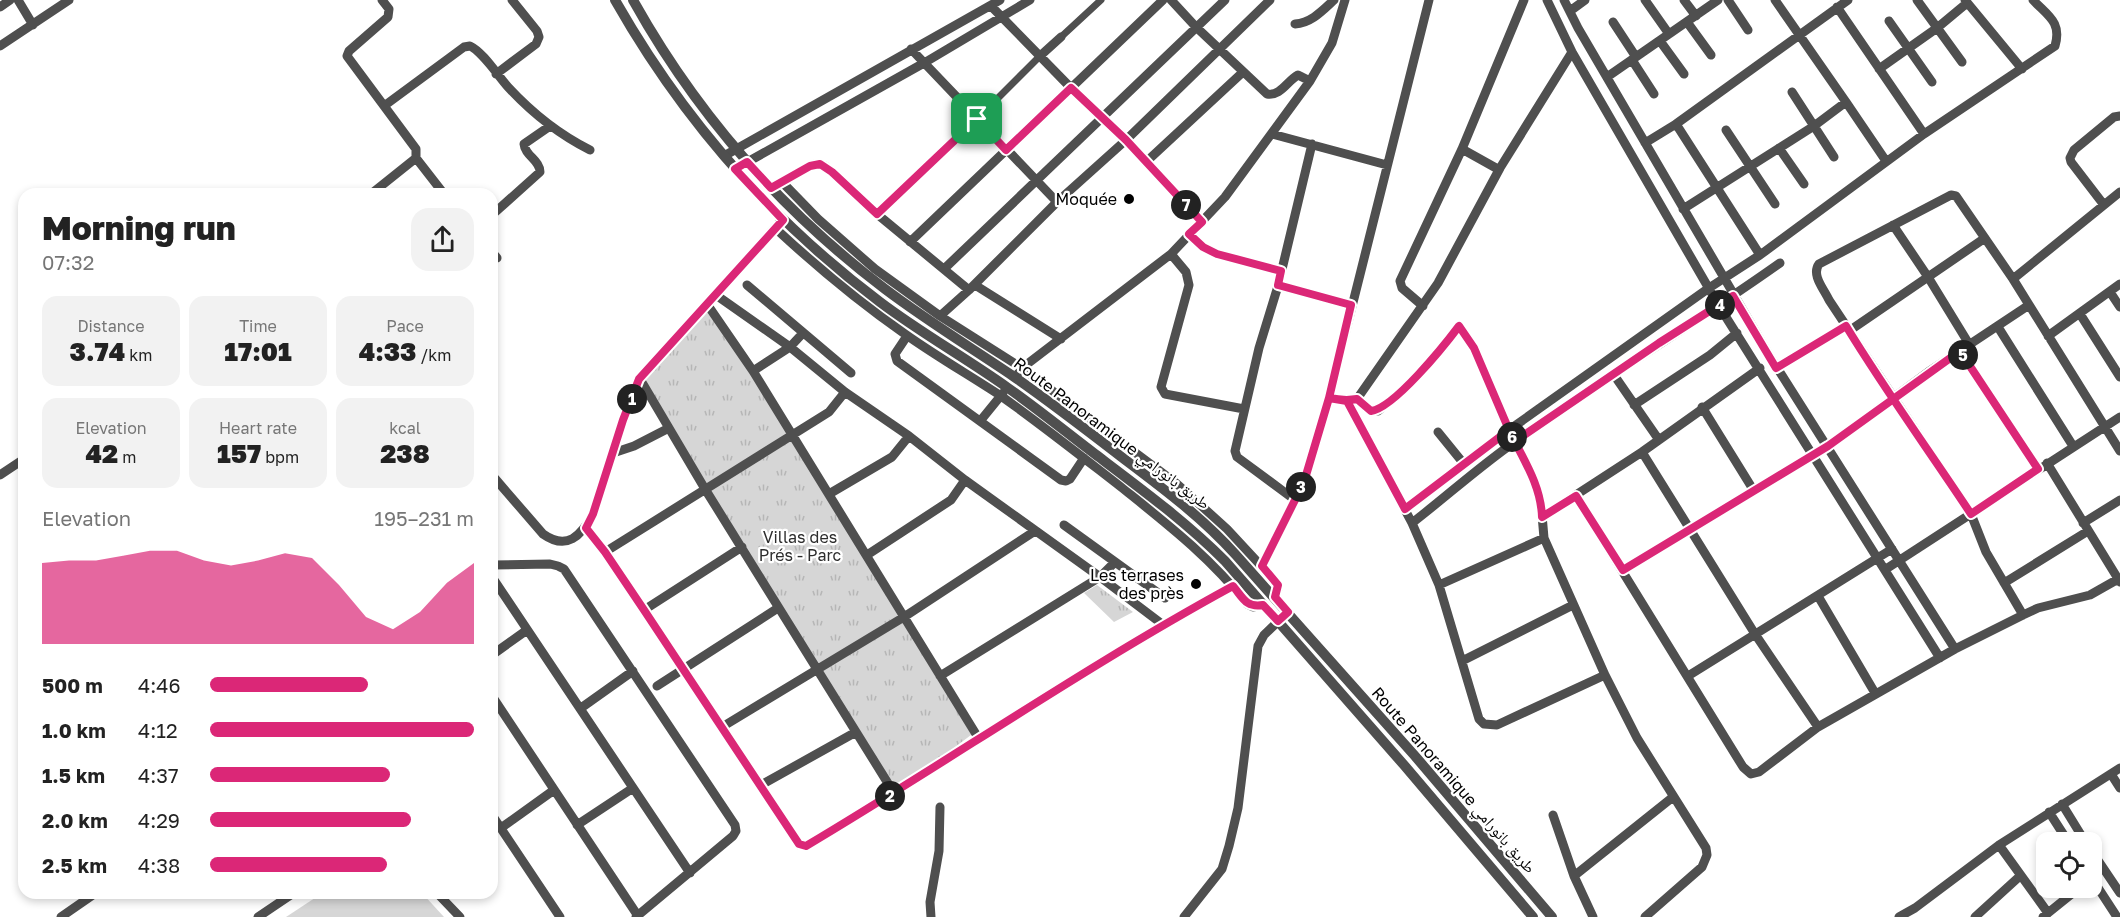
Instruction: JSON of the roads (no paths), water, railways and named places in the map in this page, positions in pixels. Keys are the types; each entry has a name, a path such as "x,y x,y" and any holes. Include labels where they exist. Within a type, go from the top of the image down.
{"street":[{"path":"0,7 10,0"},
{"path":"18,0 33,25"},
{"path":"0,46 69,0"},
{"path":"382,0 389,9 388,17 349,51 347,56 416,149 416,158 439,188"},
{"path":"496,74 536,44 539,37 537,31 512,0"},
{"name":"Route Panoramique طريق بانورامي","path":"615,0 662,76 779,224 881,303 1186,524 1225,561 1278,621 1533,917"},
{"name":"Route Panoramique طريق بانورامي","path":"633,0 686,83 735,149 771,188 818,234 885,290 1015,377 1189,508 1221,538 1275,597 1552,917"},
{"path":"724,156 1000,0"},
{"path":"735,169 924,63 1030,0"},
{"path":"877,214 1101,0"},
{"path":"910,242 1163,0"},
{"path":"1171,0 1218,49 1267,94 1278,93 1296,75 1301,75 1311,81"},
{"path":"944,269 1225,0"},
{"path":"940,316 1270,0"},
{"path":"1295,24 1304,24 1311,20 1334,0"},
{"path":"981,420 1022,368 1171,254 1225,197 1311,81 1332,43 1345,0"},
{"path":"1262,566 1304,482 1329,398 1429,0"},
{"path":"1422,306 1402,288 1400,281 1462,149 1524,0"},
{"path":"1547,0 1572,52 1719,306 1941,658"},
{"path":"1564,0 1776,368 1828,446 1955,649"},
{"path":"1570,11 1585,0"},
{"path":"1645,0 1669,34"},
{"path":"1684,0 1696,16"},
{"path":"1607,77 1718,0"},
{"path":"1728,0 1748,30"},
{"path":"1775,0 1886,161"},
{"path":"1645,143 1676,124 1848,0"},
{"path":"1917,0 1962,62"},
{"path":"1405,509 1509,430 1709,288 1760,255 1886,161 2055,46 2059,34 2057,24 2032,0"},
{"path":"1879,69 1937,28 1966,2 2022,69"},
{"path":"991,6 1101,118 1126,140 1202,222"},
{"path":"1837,7 1924,134"},
{"path":"1889,21 1932,82"},
{"path":"1614,22 1654,94"},
{"path":"1687,22 1711,55"},
{"path":"1660,41 1684,74"},
{"path":"384,106 467,46 476,49 529,109 549,126 590,150"},
{"path":"911,49 1057,202"},
{"path":"1329,398 1347,401 1357,399 1438,283 1500,168 1572,52"},
{"path":"1146,162 1243,72"},
{"path":"1792,92 1834,157"},
{"path":"1683,209 1814,126 1846,102"},
{"path":"2104,205 2070,158 2074,150 2114,117 2120,116"},
{"path":"1676,124 1760,255"},
{"path":"498,210 539,174 540,166 524,149 524,144 549,126"},
{"path":"1726,130 1775,204"},
{"path":"1272,134 1387,165"},
{"path":"1295,500 1235,454 1258,348 1278,285 1312,144"},
{"path":"1779,148 1804,184"},
{"path":"1462,149 1500,168"},
{"path":"378,188 416,158"},
{"path":"771,188 810,166 820,164 944,269 1061,339"},
{"path":"782,182 849,247 940,316 1022,368 1194,498 1227,529 1278,585 1275,597"},
{"path":"2013,279 2120,192"},
{"path":"2023,615 1986,552 1971,514 1848,328 1820,282 1815,268 1953,194 2013,279 2120,451"},
{"path":"498,482 543,534 551,540 557,542 572,539 586,528 593,514 639,379 779,224 823,271 907,336 1004,392 1187,539 1207,557 1250,606 1263,605"},
{"path":"1893,225 1969,344"},
{"path":"1189,234 1203,247 1217,254 1281,271"},
{"path":"1776,368 1848,328 1985,238"},
{"path":"1171,254 1186,272 1189,285 1161,387 1162,391 1165,394 1244,409"},
{"path":"1412,523 1514,442 1688,324 1719,306 1780,262"},
{"path":"2048,336 2120,284"},
{"path":"747,285 851,373"},
{"path":"1278,285 1351,305"},
{"path":"2110,292 2120,307"},
{"path":"716,295 790,347 845,392 909,436 965,480 1162,624"},
{"path":"715,315 726,303"},
{"path":"707,304 753,371 980,739"},
{"path":"1623,570 1828,446 1893,397 2029,305"},
{"path":"2080,314 2120,377"},
{"path":"1357,399 1371,411 1378,411 1421,372 1459,326 1474,348 1514,442 1539,491 1544,538 1605,675 1637,738 1704,843 1707,855 1702,867 1651,915"},
{"path":"1998,327 2073,446"},
{"path":"753,371 790,347 803,333"},
{"path":"1635,405 1710,355 1737,333"},
{"path":"907,336 895,354 897,361 1063,481 1070,478 1084,458"},
{"path":"1960,351 2038,469"},
{"path":"1542,517 1642,452 1702,407 1760,368"},
{"path":"1614,375 1659,440"},
{"path":"639,379 894,793"},
{"path":"605,552 793,436 835,407 845,392"},
{"path":"1347,401 1405,509 1439,585 1479,718 1490,726 1503,723 1605,675"},
{"path":"1702,407 1754,491"},
{"path":"1886,569 2120,417"},
{"path":"613,453 634,446 669,428"},
{"path":"1438,432 1464,464"},
{"path":"829,494 886,461 909,436"},
{"path":"1642,452 1755,634 1818,727"},
{"path":"0,475 18,463"},
{"path":"1576,496 1743,767 1751,774 1759,772 1818,727 1955,649 2038,608 2090,595 2119,580 2047,463"},
{"path":"867,555 951,500 965,480"},
{"path":"2004,583 2120,500"},
{"path":"1064,525 1165,598"},
{"path":"586,528 605,552 799,844 806,846 1162,624 1233,586"},
{"path":"722,727 904,617 1035,531"},
{"path":"1439,585 1544,538"},
{"path":"644,610 742,547"},
{"path":"1688,676 1893,549"},
{"path":"940,676 1100,577 1115,562"},
{"path":"498,565 550,564 561,567 633,671 736,828 734,837 637,917 498,705"},
{"path":"498,586 690,873"},
{"path":"1818,596 1875,693"},
{"path":"1462,661 1573,605"},
{"path":"657,686 778,608"},
{"path":"1184,917 1222,869 1238,808 1258,646 1264,634 1288,612"},
{"path":"498,651 528,630"},
{"path":"581,708 633,671"},
{"path":"761,785 855,732"},
{"path":"1899,917 1915,908 1999,845 2120,768"},
{"path":"2110,774 2120,788"},
{"path":"577,825 633,788"},
{"path":"501,828 554,790"},
{"path":"1574,876 1673,797"},
{"path":"2062,804 2079,832"},
{"path":"931,917 930,902 939,851 940,807"},
{"path":"2049,812 2062,832"},
{"path":"1553,815 1574,876 1593,917"},
{"path":"498,824 560,917"},
{"path":"1999,845 2046,915 2067,898"},
{"path":"2103,869 2120,893"},
{"path":"1975,917 2020,876"},
{"path":"2102,894 2117,917"},
{"path":"61,917 87,899"},
{"path":"258,917 285,899"},
{"path":"443,899 460,917"}],"place":[{"name":"Moquée","path":"1129,199"},
{"name":"Les terrases des près","path":"1196,584"}],"park label":[{"name":"Villas des Prés - Parc","path":"800,546"}]}
